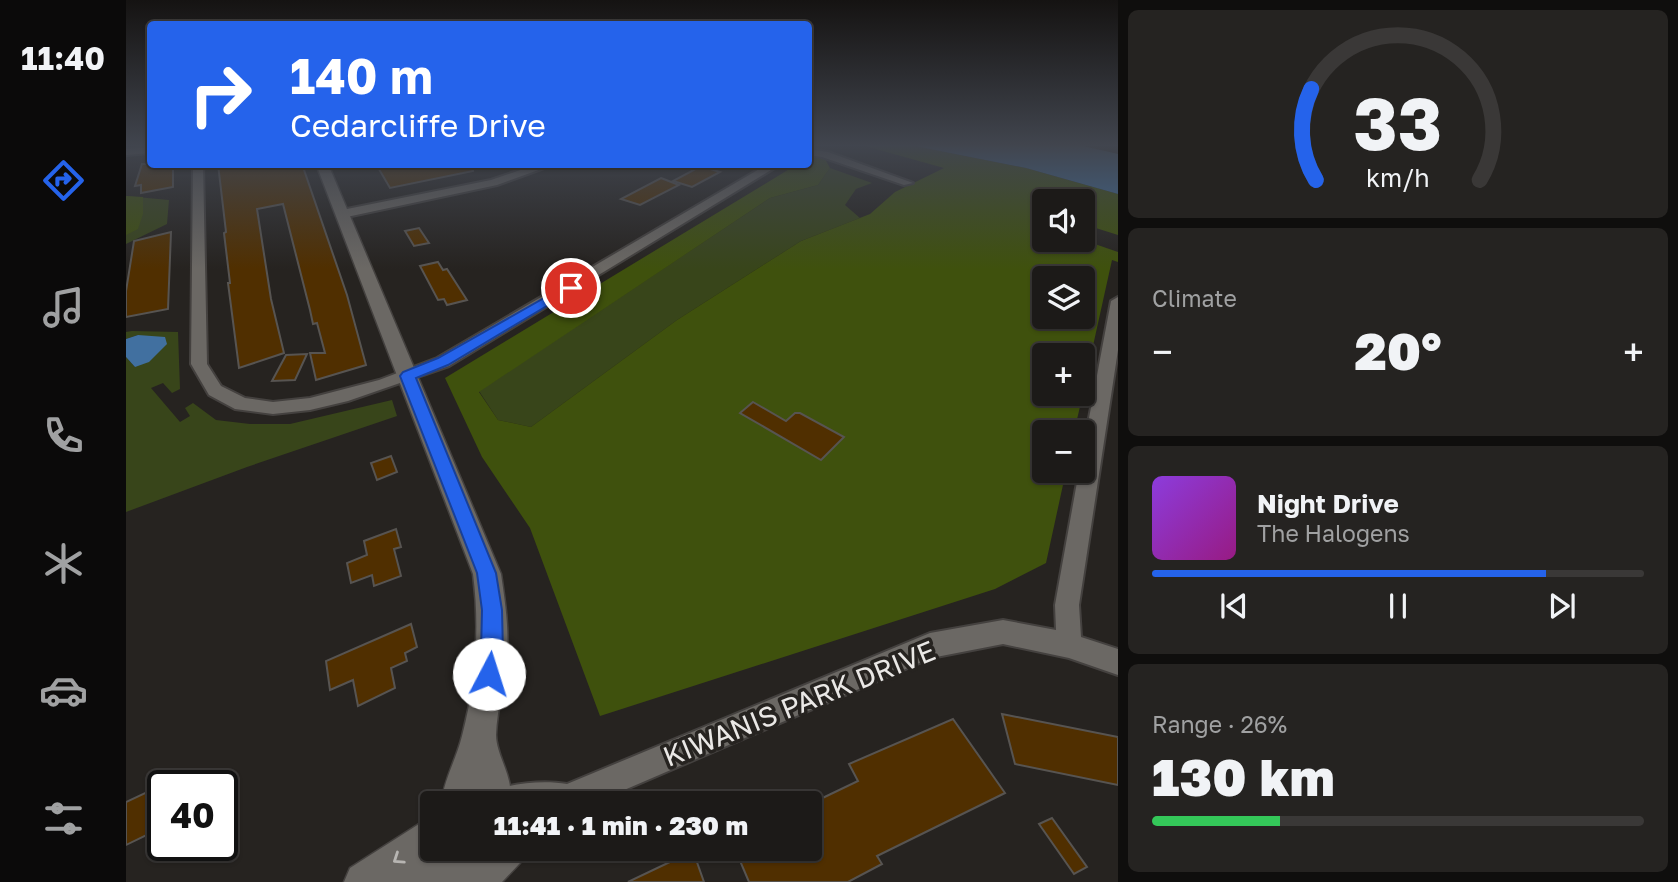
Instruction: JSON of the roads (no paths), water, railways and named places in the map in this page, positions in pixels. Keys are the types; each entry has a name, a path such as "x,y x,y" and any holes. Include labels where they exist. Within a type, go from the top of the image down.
{"street":[{"path":"198,187 199,364 209,386 225,397 250,406 281,408 316,404 408,376 443,362 737,187"},
{"path":"331,187 487,573 492,610 492,653 479,738 463,778 474,791"},
{"path":"342,214 473,187"},
{"path":"1069,645 1067,605 1118,301"},
{"name":"KIWANIS PARK DRIVE","path":"585,791 930,646 1003,632 1069,645 1118,662"},
{"path":"364,882 420,845"},
{"path":"412,882 476,866"}],"water":[{"path":"1094,187 1118,187 1118,194"},
{"path":"138,335 165,337 167,344 149,362 135,367 126,357 126,339"}]}
